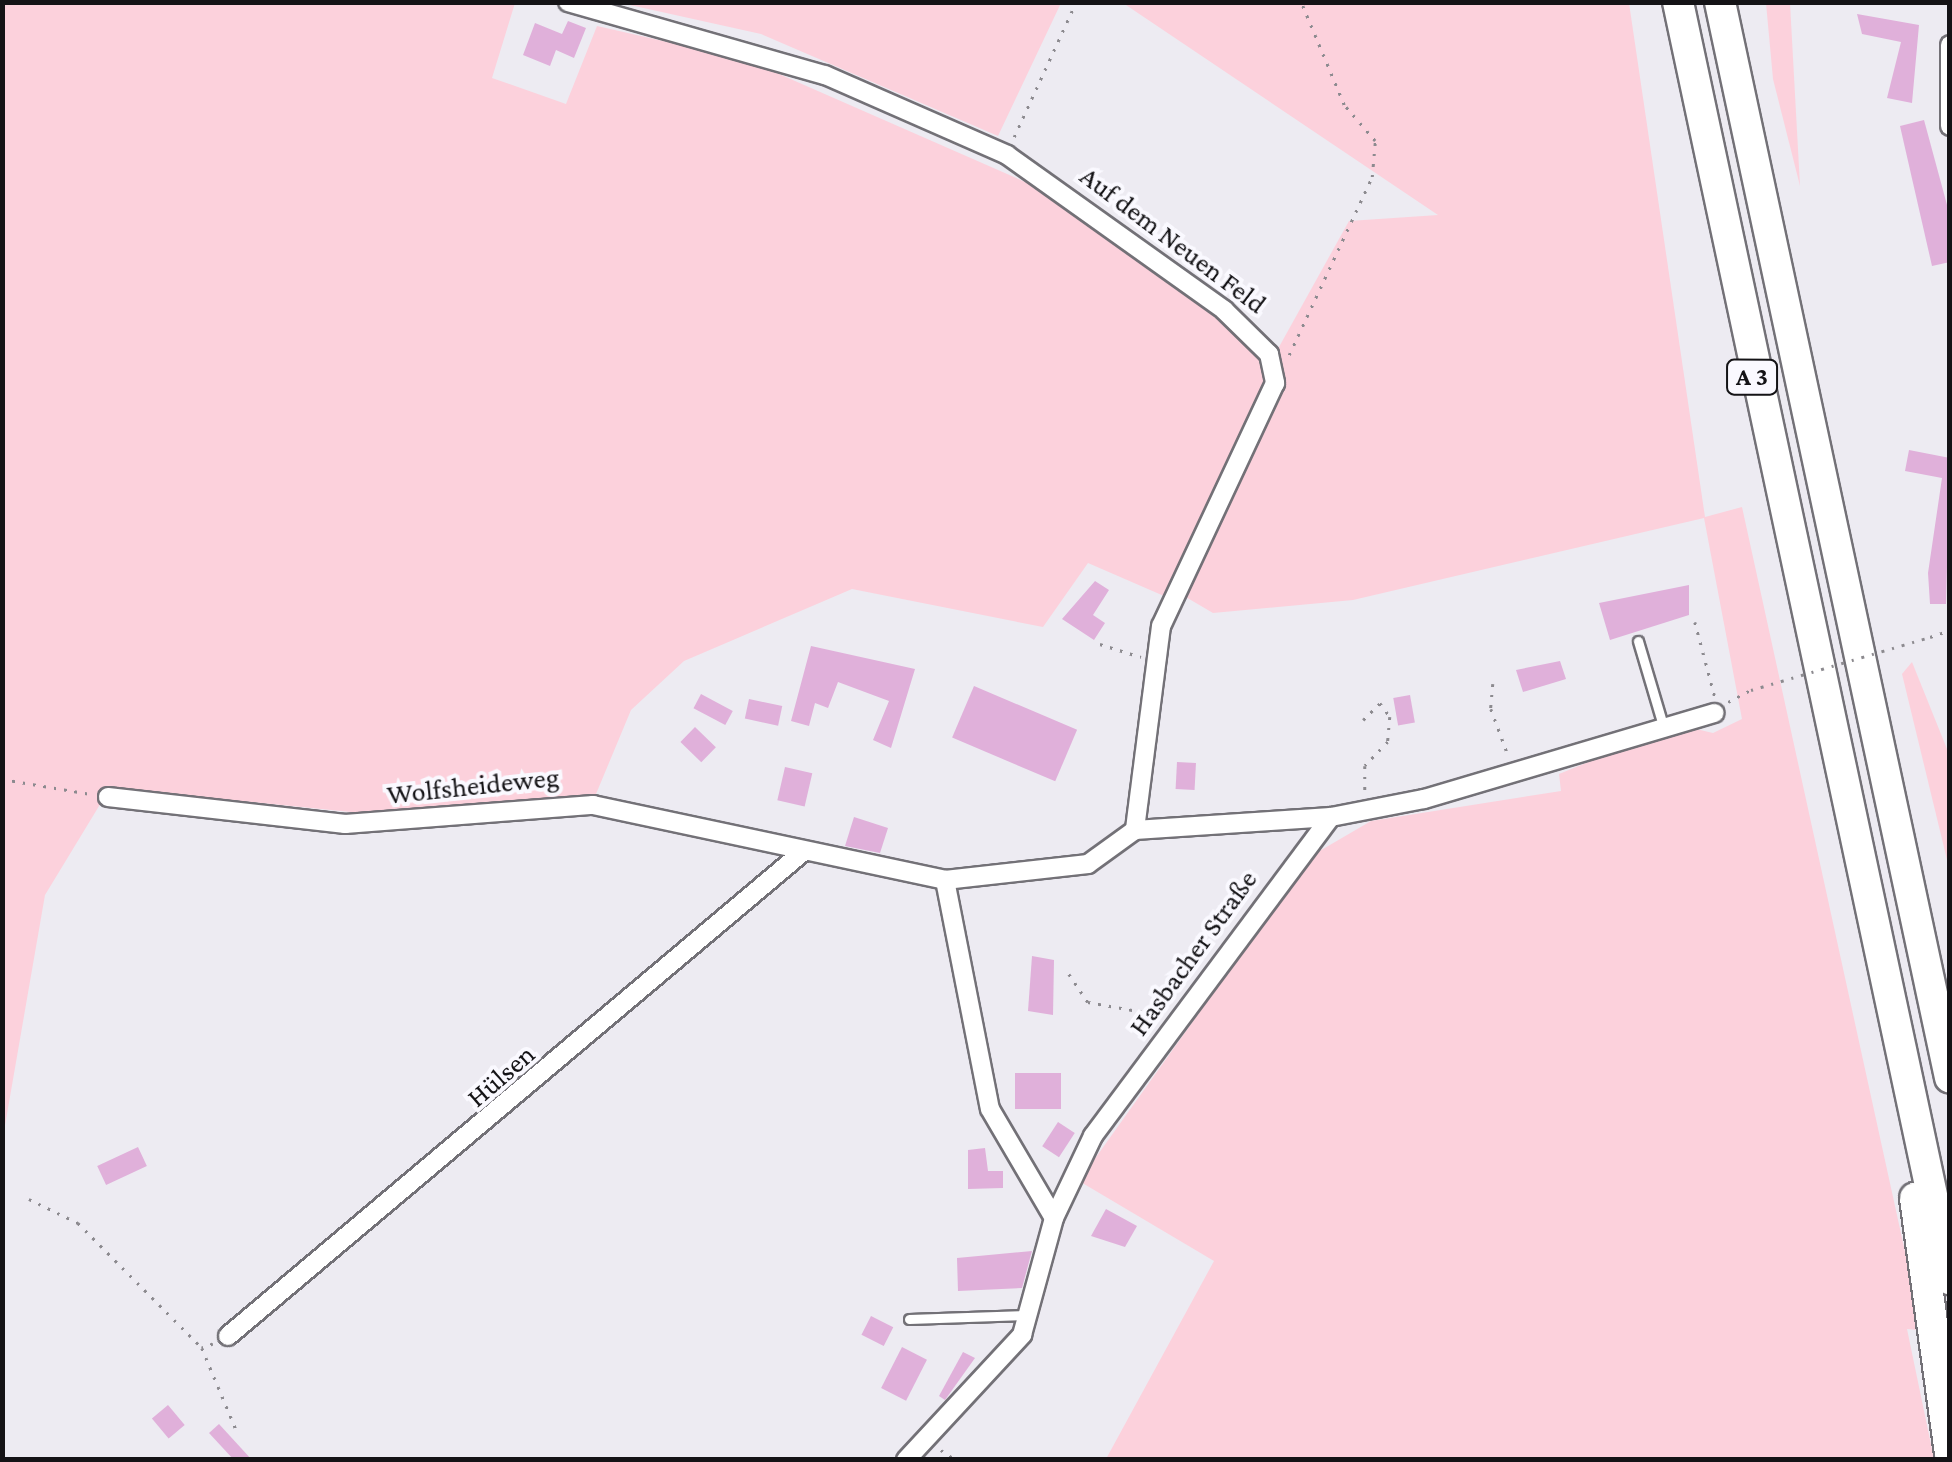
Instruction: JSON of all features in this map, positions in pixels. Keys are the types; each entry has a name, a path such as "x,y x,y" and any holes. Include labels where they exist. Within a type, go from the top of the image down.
{"highway":[{"name":"A 3","path":"1678,2 1950,1279"},
{"name":"A 3","path":"1720,2 1950,1078"},
{"path":"1908,1085 1950,1454"}],"street":[{"name":"Auf dem Neuen Feld","path":"568,2 825,74 1007,155 1255,336 1275,384"},
{"path":"1950,45 1950,126"},
{"path":"1275,384 1178,582 1153,662 1135,830 1331,817 1516,775 1662,722 1715,713"},
{"name":"Wolfsheideweg","path":"108,797 345,824 593,805 945,880 1088,864 1135,830"},
{"name":"Hasbacher Straße","path":"906,1460 926,1442 1033,1315 1054,1218 1093,1136 1331,817"},
{"name":"Hülsen","path":"228,1336 804,851"},
{"path":"945,880 990,1109 1054,1218"}],"lane":[{"path":"1638,641 1662,722"},
{"path":"910,1319 1033,1315"}],"path":[{"path":"1007,155 1076,2"},
{"path":"1275,384 1360,208 1375,140 1344,105 1301,2"},
{"path":"1695,622 1715,713 1751,690 1950,630"},
{"path":"1100,644 1153,662"},
{"path":"1493,684 1491,709 1516,775"},
{"path":"1362,720 1380,703 1390,717 1388,742 1365,766 1365,809"},
{"path":"2,779 108,797"},
{"path":"1068,974 1088,1002 1180,1018"},
{"path":"29,1199 78,1223 202,1348 238,1434"},
{"path":"202,1348 228,1336"},
{"path":"926,1442 956,1460"}],"shaded area":[{"path":"3,3 515,3 492,78 566,104 597,26 747,60 1039,188 1213,308 1258,352 1264,381 1255,416 1164,596 1088,563 1043,627 852,589 684,661 631,710 596,794 381,815 110,788 45,895 3,1137"},
{"path":"621,3 1061,3 998,136 761,34"},
{"path":"1123,3 1629,3 1705,517 1742,507 1909,1270 1919,1330 1907,1329 1934,1459 1106,1459 1214,1261 1079,1181 1311,856 1371,821 1561,791 1559,774 1679,725 1713,733 1742,719 1704,518 1353,600 1213,613 1184,596 1280,375 1279,347 1349,221 1438,215"},
{"path":"1766,3 1790,3 1800,186 1773,79"},
{"path":"1912,662 1949,754 1949,868 1902,674"}],"building":[{"path":"1857,14 1919,25 1912,103 1887,98 1901,42 1862,34"},
{"path":"568,21 586,28 574,58 556,50 550,66 523,55 535,23 562,34"},
{"path":"1924,120 1950,216 1950,262 1932,266 1900,126"},
{"path":"1909,450 1950,458 1946,604 1930,604 1928,573 1942,478 1905,471"},
{"path":"1095,581 1109,590 1093,615 1105,623 1094,640 1062,619"},
{"path":"1689,585 1689,615 1610,640 1599,603"},
{"path":"811,646 915,669 891,748 873,740 889,701 838,682 828,708 815,703 809,726 791,721"},
{"path":"1560,661 1566,679 1523,692 1516,670"},
{"path":"974,686 1077,730 1055,781 952,738"},
{"path":"701,694 733,711 725,725 693,708"},
{"path":"1410,695 1415,723 1398,726 1393,698"},
{"path":"749,699 782,706 778,726 745,719"},
{"path":"695,727 716,747 701,762 680,742"},
{"path":"1177,762 1196,763 1195,790 1176,789"},
{"path":"785,767 812,773 805,806 777,800"},
{"path":"854,817 888,828 880,853 845,846"},
{"path":"1032,956 1054,960 1053,1015 1028,1011"},
{"path":"1015,1073 1061,1073 1061,1109 1015,1109"},
{"path":"1058,1122 1075,1133 1059,1157 1042,1146"},
{"path":"138,1147 147,1166 106,1185 97,1166"},
{"path":"985,1148 988,1171 1003,1171 1003,1188 968,1189 968,1150"},
{"path":"1106,1209 1137,1226 1125,1247 1091,1236"},
{"path":"1032,1251 1022,1288 958,1291 957,1258"},
{"path":"871,1316 893,1327 884,1346 861,1335"},
{"path":"902,1347 927,1360 906,1401 881,1388"},
{"path":"963,1352 975,1358 945,1400 939,1396"},
{"path":"168,1405 185,1425 169,1438 152,1418"},
{"path":"219,1424 252,1460 234,1460 209,1433"}]}
